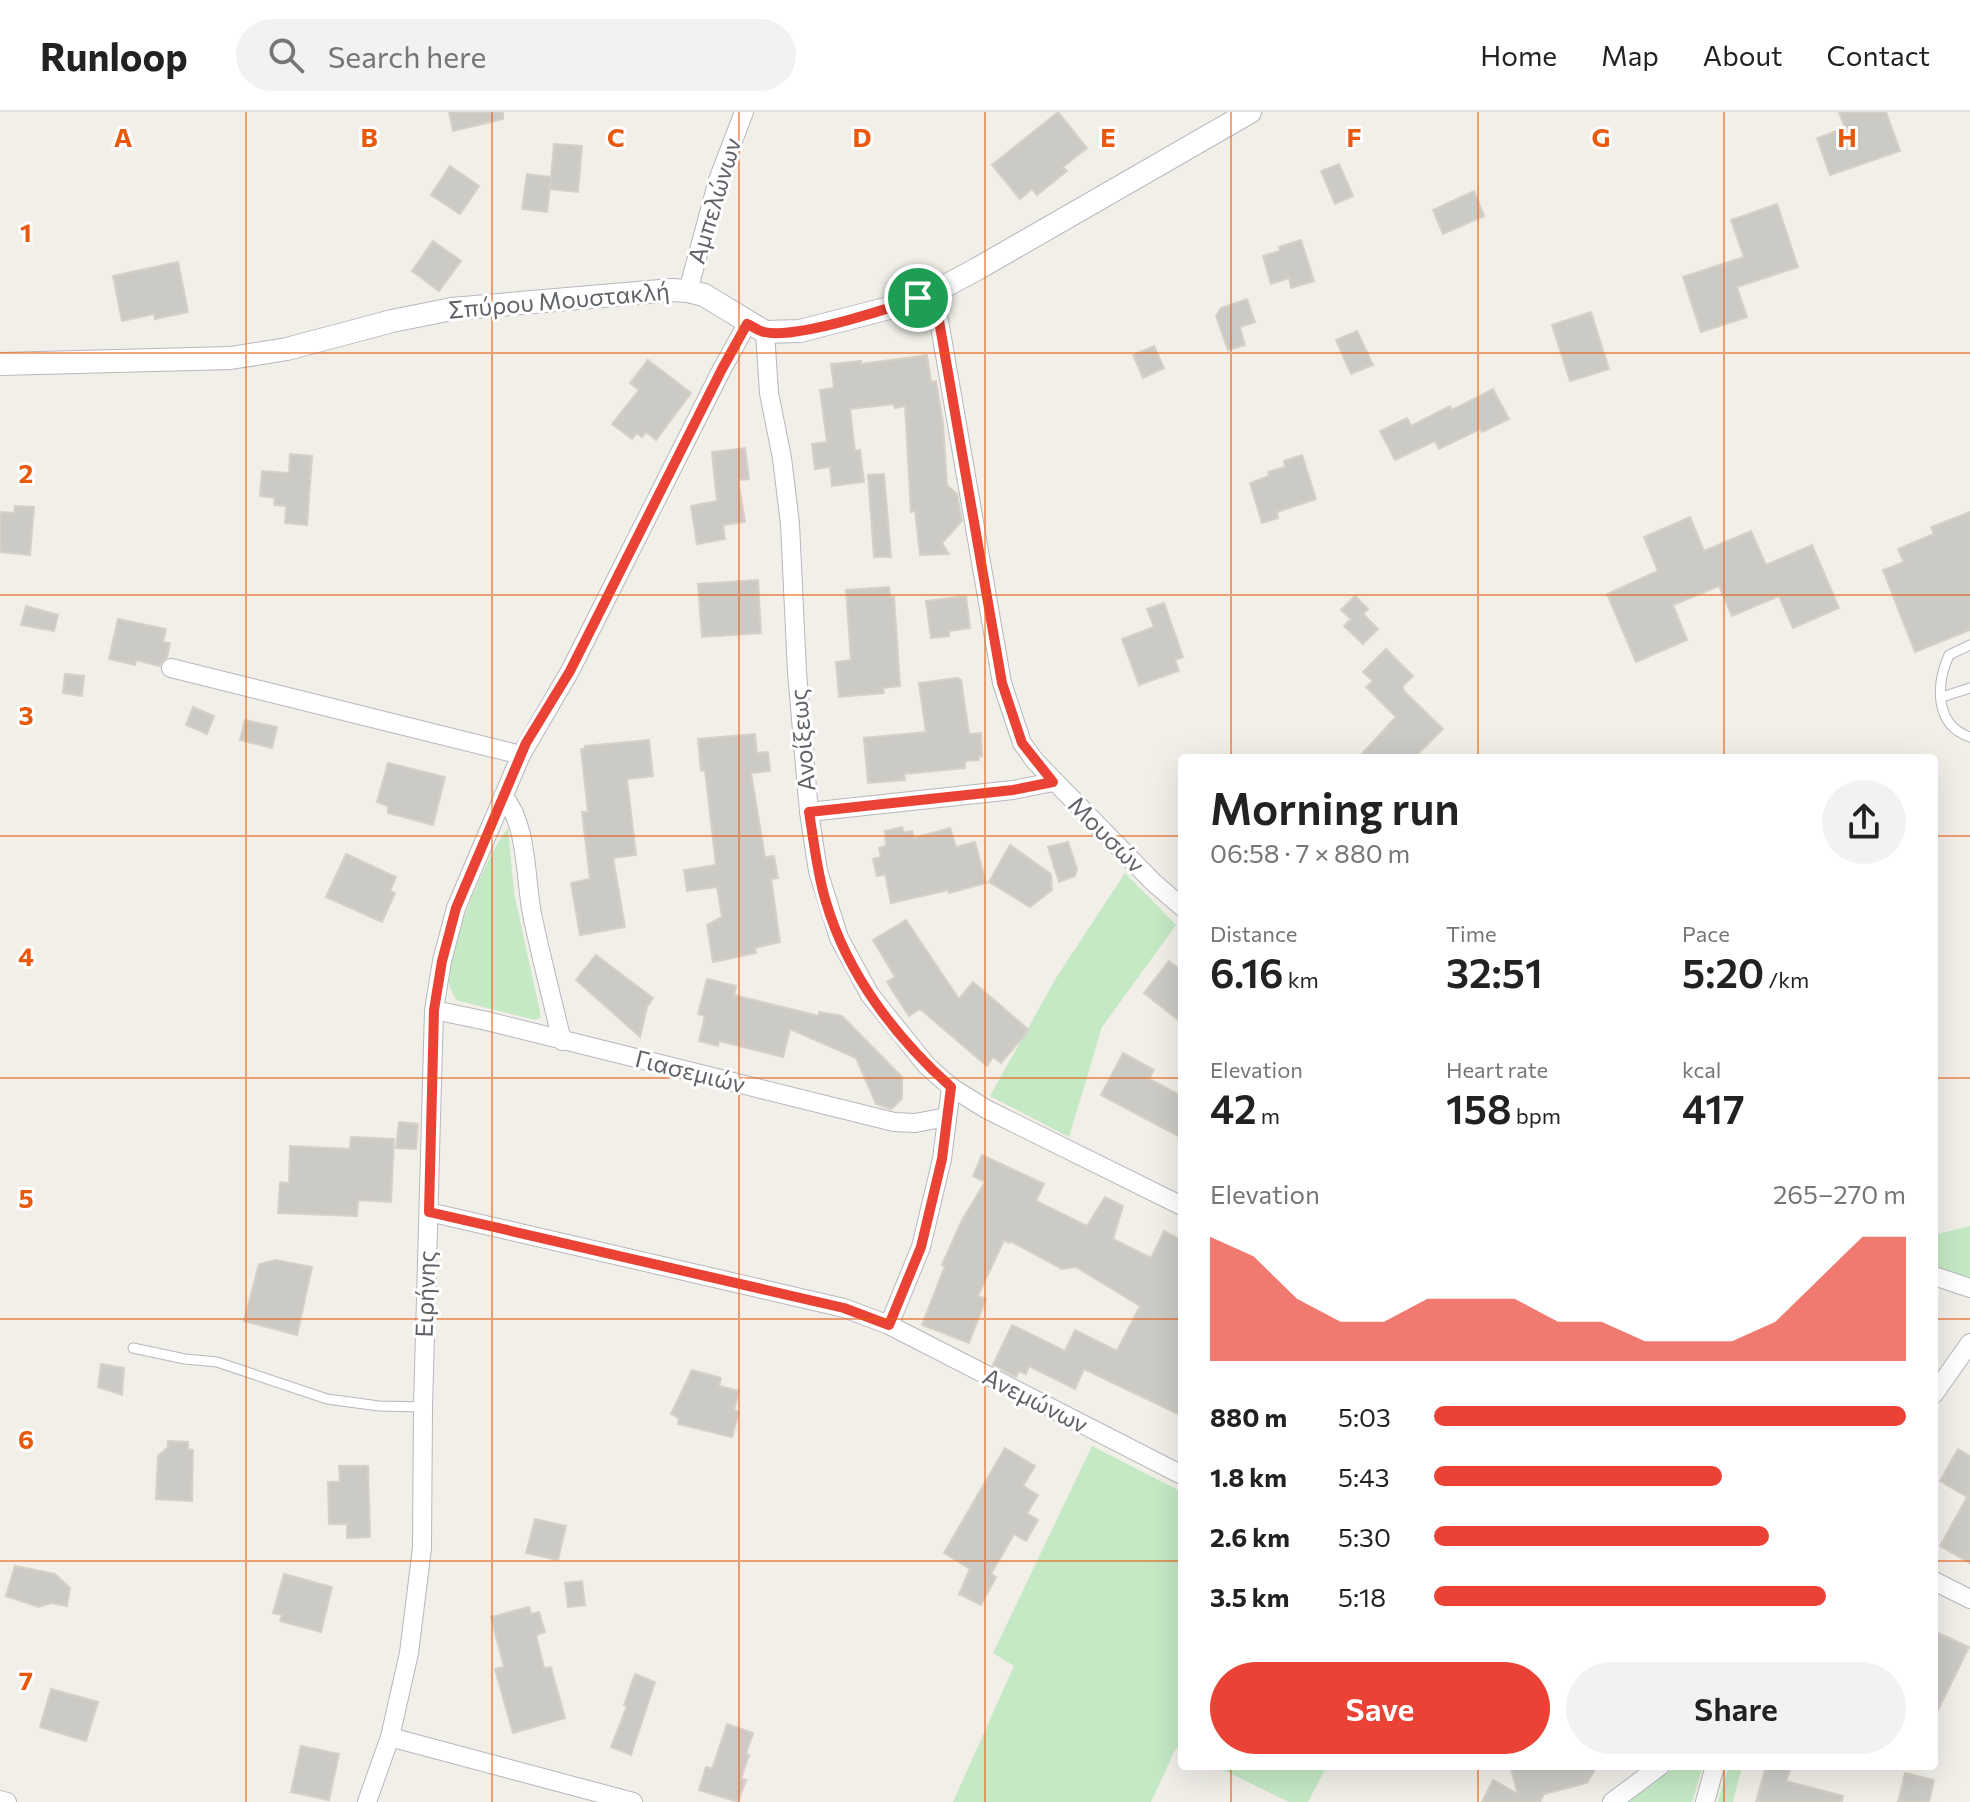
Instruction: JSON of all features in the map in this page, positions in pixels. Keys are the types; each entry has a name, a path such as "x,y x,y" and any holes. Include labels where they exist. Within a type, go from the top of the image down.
{"street":[{"name":"Αμπελώνων","path":"688,291 718,180 744,112"},
{"path":"756,328 800,331 863,316 934,292 1250,112"},
{"name":"Σπύρου Μουστακλή","path":"0,364 231,358 296,347 392,321 452,309 524,301 688,291 711,299 756,328"},
{"name":"Μουσών","path":"934,292 1002,683 1022,743 1053,782 1178,904"},
{"name":"Ειρήνης","path":"367,1802 390,1737 409,1653 422,1548 434,1010 442,961 456,908 521,755 570,671 722,369 756,328"},
{"name":"Ανοίξεως","path":"756,328 781,450 790,524 797,672 809,812 826,903 852,966 898,1031 927,1066 951,1087 986,1109 1178,1204"},
{"path":"171,668 521,755"},
{"path":"809,812 1013,790 1053,782"},
{"path":"503,796 514,809 519,824 530,901 562,1041"},
{"name":"Γιασεμιών","path":"434,1010 894,1122 933,1122 947,1117"},
{"path":"889,1325 921,1247 942,1159 951,1087"},
{"name":"Ανεμώνων","path":"429,1212 844,1308 889,1325 1178,1473"},
{"path":"1938,1277 1970,1288"},
{"path":"1938,1388 1970,1343"},
{"path":"1938,1583 1970,1599"},
{"path":"390,1737 633,1802"},
{"path":"1612,1802 1655,1770"},
{"path":"1705,1802 1714,1770"},
{"path":"0,1800 7,1802"}],"lane":[{"path":"1970,645 1949,655 1941,674 1945,719 1957,733 1970,737"},
{"path":"1942,697 1970,688"},
{"path":"133,1348 217,1362 327,1399 379,1406 423,1407"}],"green space":[{"path":"508,828 514,893 540,1012 540,1018 535,1020 456,1000 449,982 461,926 490,859"},
{"path":"1125,873 1176,925 1102,1027 1069,1137 990,1096 1056,978"},
{"path":"1970,1226 1970,1279 1938,1267 1938,1234"},
{"path":"1092,1446 1178,1490 1178,1749 1151,1802 953,1802 1014,1666 993,1653"},
{"path":"1223,1770 1325,1770 1308,1802 1289,1802"},
{"path":"1671,1770 1702,1770 1692,1802 1628,1802"},
{"path":"1728,1770 1741,1770 1733,1802 1718,1802"}],"building":[{"path":"449,112 503,112 503,119 453,131"},
{"path":"1058,112 1087,148 1063,167 1067,171 1037,195 1032,189 1020,199 992,165"},
{"path":"1839,112 1886,112 1900,151 1830,175 1817,138 1845,128"},
{"path":"554,144 582,146 578,192 550,189"},
{"path":"1339,164 1353,196 1335,204 1321,171"},
{"path":"450,166 479,186 460,214 431,195"},
{"path":"527,174 551,177 547,212 522,209"},
{"path":"1474,191 1484,216 1443,234 1433,210"},
{"path":"1777,204 1798,267 1737,287 1747,317 1701,332 1683,277 1744,257 1731,220"},
{"path":"1301,240 1314,281 1291,288 1289,278 1271,284 1263,256"},
{"path":"433,241 461,261 439,291 412,271"},
{"path":"178,262 188,312 155,319 154,314 122,321 113,276"},
{"path":"1247,299 1255,322 1240,327 1245,345 1228,350 1216,316 1221,308"},
{"path":"1591,312 1609,369 1570,381 1552,325"},
{"path":"1357,331 1373,365 1351,374 1336,340"},
{"path":"1154,346 1164,368 1143,378 1133,355"},
{"path":"927,355 931,382 936,381 943,423 947,485 957,494 962,521 942,543 949,554 920,555 915,511 911,512 905,406 895,408 894,404 850,409 855,451 860,450 864,482 832,486 830,467 815,469 812,444 827,442 820,390 834,388 831,364 861,361 861,364"},
{"path":"648,360 691,393 656,440 646,432 642,437 637,433 632,439 612,424 639,390 630,383"},
{"path":"1493,389 1509,419 1439,449 1435,441 1395,460 1380,431 1407,418 1411,426"},
{"path":"745,448 749,479 738,480 745,522 723,525 725,539 697,544 691,506 717,501 712,452"},
{"path":"290,454 312,456 307,525 285,523 286,506 274,505 275,498 260,496 262,471 289,473"},
{"path":"1302,455 1316,499 1277,512 1278,518 1262,523 1250,483 1269,476 1268,472 1285,467 1284,461"},
{"path":"884,474 891,557 874,557 868,475"},
{"path":"15,506 34,507 30,555 0,552 0,512 14,513"},
{"path":"1970,512 1970,630 1915,652 1883,570 1904,562 1898,549 1934,534 1931,527"},
{"path":"1690,517 1704,551 1751,531 1766,565 1812,545 1839,608 1793,628 1779,596 1732,616 1719,586 1673,605 1687,640 1636,662 1607,594 1658,571 1644,537"},
{"path":"758,580 761,633 702,637 698,584"},
{"path":"889,587 890,597 894,597 900,686 883,688 884,693 839,697 836,662 851,660 846,590"},
{"path":"966,596 970,628 949,631 949,636 931,638 926,601"},
{"path":"1355,596 1368,609 1363,614 1378,629 1363,644 1344,626 1351,619 1341,610"},
{"path":"1164,603 1183,657 1175,660 1179,671 1139,685 1122,639 1154,627 1147,609"},
{"path":"26,606 58,615 54,631 21,625"},
{"path":"118,619 166,629 163,642 170,643 167,657 159,666 136,660 135,665 109,659"},
{"path":"1386,649 1413,676 1402,687 1443,729 1418,754 1362,754 1396,717 1366,687 1373,681 1363,672"},
{"path":"65,674 84,676 82,696 63,693"},
{"path":"961,680 969,734 981,733 982,756 979,760 965,761 965,768 904,774 905,780 868,783 864,738 926,732 919,683"},
{"path":"193,707 214,716 207,734 186,725"},
{"path":"245,720 277,727 272,748 240,740"},
{"path":"755,734 757,753 768,752 770,771 751,773 765,857 774,856 778,878 771,879 780,942 755,948 756,953 713,962 707,925 722,917 717,887 687,891 684,870 716,865 705,770 701,771 698,739"},
{"path":"649,740 653,776 627,779 636,855 613,858 625,927 580,935 571,883 590,879 582,812 588,812 581,749 585,746"},
{"path":"388,763 445,777 433,825 388,813 388,806 377,802"},
{"path":"902,827 904,833 912,831 914,838 950,828 956,847 975,842 986,883 891,903 885,874 877,876 873,859 881,857 879,848 886,846 885,831"},
{"path":"1068,842 1077,869 1075,876 1059,882 1048,847"},
{"path":"1010,845 1051,874 1052,890 1030,907 989,882"},
{"path":"346,854 396,877 390,891 395,893 382,922 326,897"},
{"path":"906,920 959,999 973,982 1029,1030 1001,1063 993,1057 987,1066 920,1009 909,1016 887,982 895,977 873,940"},
{"path":"596,955 653,998 647,1007 640,1037 576,980"},
{"path":"1169,961 1178,968 1178,1020 1144,993"},
{"path":"707,979 736,986 734,995 819,1016 819,1012 842,1016 902,1077 902,1099 891,1109 876,1104 856,1058 790,1029 783,1057 719,1041 718,1046 699,1041 705,1016 698,1014"},
{"path":"1123,1053 1154,1070 1149,1079 1178,1094 1178,1136 1101,1095"},
{"path":"399,1122 418,1124 416,1149 396,1148"},
{"path":"351,1137 394,1139 391,1202 358,1200 357,1216 278,1213 280,1182 289,1183 290,1146 350,1149"},
{"path":"982,1155 1044,1184 1036,1201 1087,1226 1105,1197 1123,1206 1113,1239 1151,1258 1164,1231 1178,1238 1178,1414 1084,1369 1075,1389 1029,1366 1026,1374 1019,1371 1016,1377 993,1365 1012,1325 1065,1351 1075,1330 1117,1351 1140,1306 1076,1267 1062,1269 1010,1241 1004,1240 978,1296 986,1299 969,1343 922,1325 945,1266 942,1265 962,1220 985,1182 973,1176"},
{"path":"276,1260 312,1267 297,1335 244,1321 259,1264"},
{"path":"101,1364 124,1368 122,1395 98,1387"},
{"path":"692,1370 721,1378 719,1386 739,1391 734,1410 739,1412 732,1437 678,1424 679,1418 671,1414"},
{"path":"168,1441 188,1442 188,1449 193,1450 192,1501 156,1499 158,1456 168,1447"},
{"path":"1005,1448 1035,1466 1023,1486 1038,1495 1027,1513 1038,1520 1026,1541 1014,1534 991,1574 996,1577 981,1605 959,1594 970,1569 944,1553"},
{"path":"1958,1449 1970,1456 1970,1563 1940,1546 1967,1497 1940,1481"},
{"path":"339,1466 368,1466 370,1537 347,1538 347,1524 329,1524 328,1482 340,1482"},
{"path":"535,1519 566,1526 558,1560 526,1553"},
{"path":"15,1566 55,1574 70,1588 67,1606 51,1603 39,1607 6,1596"},
{"path":"284,1574 332,1587 321,1632 280,1621 282,1615 273,1613"},
{"path":"582,1581 585,1605 568,1607 565,1583"},
{"path":"529,1607 531,1614 539,1612 545,1632 536,1635 544,1668 551,1667 565,1718 513,1733 495,1669 504,1667 491,1617"},
{"path":"1938,1633 1969,1647 1938,1710"},
{"path":"635,1674 655,1682 631,1755 611,1747"},
{"path":"51,1689 98,1702 86,1741 40,1727"},
{"path":"727,1724 753,1733 741,1779 746,1780 738,1802 699,1790 706,1767 712,1769"},
{"path":"301,1746 339,1754 329,1800 291,1792"},
{"path":"1511,1770 1595,1770 1587,1783 1544,1794 1540,1802 1482,1802 1493,1780 1518,1794"},
{"path":"1765,1770 1790,1770 1786,1781 1843,1796 1842,1802 1756,1802"},
{"path":"1905,1773 1934,1780 1929,1802 1898,1802"}],"route":[{"path":"934,292 1002,683 1022,743 1053,782 1013,790 809,812 826,903 852,966 898,1031 927,1066 951,1087 942,1159 921,1247 889,1325 844,1308 429,1212 434,1010 442,961 456,908 526,743 570,671 722,369 747,324 765,332 800,331 863,316 918,298 934,292"}]}
